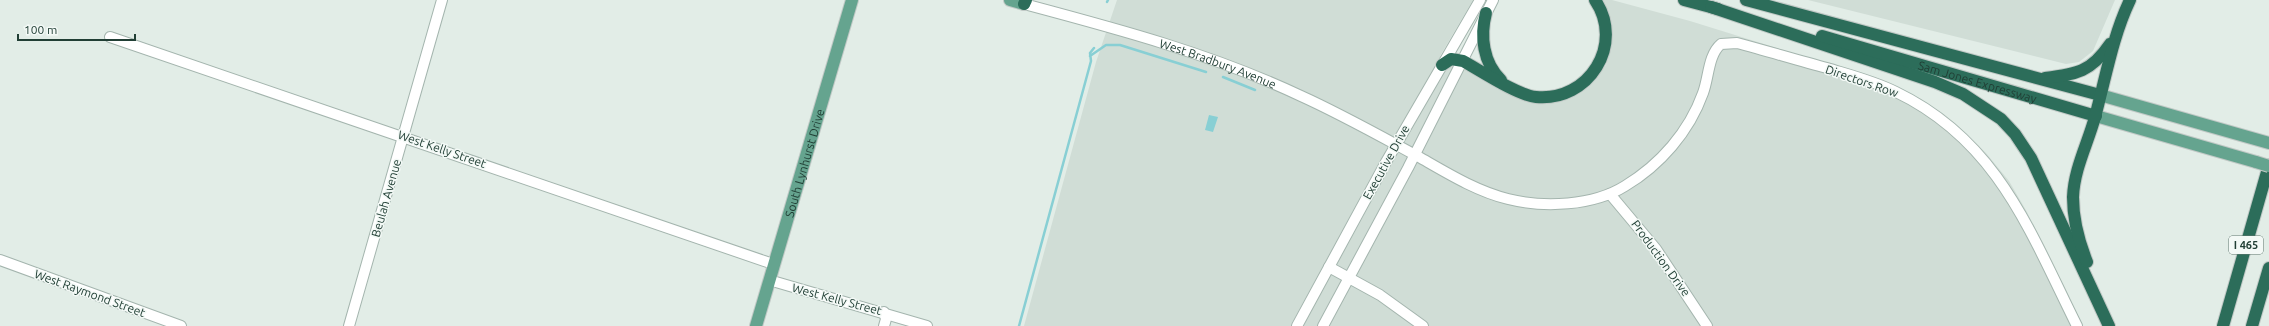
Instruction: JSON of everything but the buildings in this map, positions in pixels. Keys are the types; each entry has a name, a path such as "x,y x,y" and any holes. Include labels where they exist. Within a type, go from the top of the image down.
{"highway":[{"path":"1442,65 1452,59 1463,61 1525,94 1543,97 1564,94 1586,82 1597,68 1606,44 1605,22 1595,0"},
{"name":"Sam Jones Expressway","path":"1684,0 1937,69 2096,116"},
{"name":"Sam Jones Expressway","path":"1746,0 2100,95"},
{"path":"2110,326 2078,237 2074,208 2076,179 2096,116 2114,38 2130,0"},
{"path":"1711,7 1935,82 1973,99 2001,119 2015,134 2031,158 2110,326"},
{"path":"1486,13 1483,30 1485,50 1490,64 1505,83"},
{"path":"2037,78 2066,75 2084,70 2098,60 2114,38"},
{"name":"I 465","path":"2223,326 2269,165"},
{"name":"I 465","path":"2252,326 2269,268"}],"main road":[{"name":"South Lynhurst Drive","path":"756,326 773,264 852,0"},
{"path":"848,13 860,0"},
{"name":"West Bradbury Avenue","path":"1010,0 1024,1"},
{"name":"Sam Jones Expressway","path":"2100,95 2265,142"},
{"name":"Sam Jones Expressway","path":"2096,116 2269,165"}],"street":[{"name":"Beulah Avenue","path":"349,326 442,0"},
{"name":"Executive Drive","path":"1297,326 1396,144 1480,0"},
{"name":"Executive Drive","path":"1323,326 1415,155 1493,0"},
{"name":"West Bradbury Avenue","path":"1024,1 1156,40 1243,70 1313,101 1478,188 1518,201 1561,203 1610,194 1624,187 1652,166 1682,134 1695,112 1704,92 1713,54 1722,44"},
{"name":"West Kelly Street","path":"110,37 403,136 773,264"},
{"name":"Directors Row","path":"1722,44 1737,43 1881,85 1910,99 1952,128 1983,158 2015,202 2077,326"},
{"name":"Production Drive","path":"1610,194 1638,225 1660,254 1707,326"},
{"name":"West Raymond Street","path":"0,260 181,326"},
{"path":"1329,267 1349,277 1394,304 1423,326"},
{"name":"West Kelly Street","path":"769,280 884,312 927,326"},
{"path":"884,312 886,319 884,326"}],"shaded area":[{"path":"1117,0 1473,0 1440,56 1519,97 1549,103 1575,95 1592,82 1606,65 1611,47 1612,24 1603,0 1612,0 1690,21 1886,82 1921,99 1956,124 1986,153 2009,181 2027,212 2083,326 1024,326 1096,62"},
{"path":"1808,0 2115,0 2093,51 2079,62 2066,64"}],"water":[{"path":"1209,115 1218,117 1213,132 1205,130"}],"waterway":[{"path":"1090,56 1106,45 1120,45 1206,72"},
{"path":"1019,326 1091,61 1090,53 1094,48"},
{"path":"1223,77 1255,90"}]}
